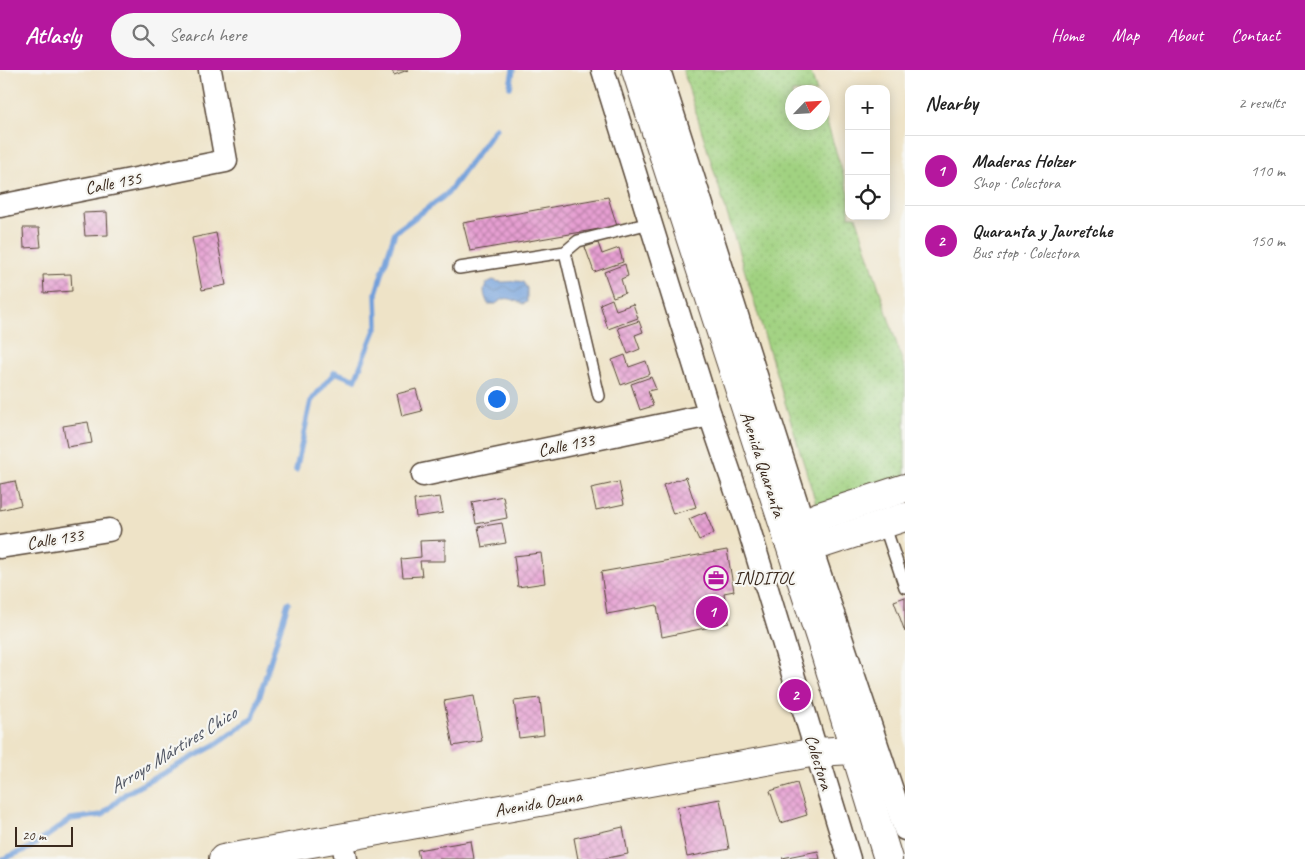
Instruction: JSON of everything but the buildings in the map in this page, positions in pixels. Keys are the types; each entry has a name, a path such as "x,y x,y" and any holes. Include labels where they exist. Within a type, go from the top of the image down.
{"main road":[{"name":"Avenida Quaranta","path":"636,70 750,425 800,536 824,650 853,750 888,859"},
{"path":"895,520 825,543 800,536 817,517 905,488"},
{"name":"Avenida Ozuna","path":"223,859 344,849 816,752 853,750"}],"street":[{"name":"Calle 135","path":"0,206 226,161 210,70"},
{"name":"Colectora","path":"603,70 710,415 755,549 850,859"},
{"path":"659,70 764,400 800,536 900,796 905,829"},
{"path":"750,425 764,400"},
{"name":"Calle 133","path":"423,475 710,415"},
{"name":"Calle 133","path":"0,547 109,530"},
{"path":"755,549 800,536"}],"lane":[{"path":"459,268 565,252 578,241 650,223"},
{"path":"565,252 599,396"},
{"path":"895,520 905,587"}],"green space":[{"path":"683,70 810,70 815,85 785,85 785,130 829,130 845,180 845,220 857,220 905,370 905,481 818,510"}],"water":[{"path":"493,280 523,282 527,288 527,302 523,304 512,299 506,299 496,304 488,304 484,290 486,284"}],"waterway":[{"name":"Arroyo Mártires Chico","path":"510,87 513,70"},
{"name":"Arroyo Mártires Chico","path":"296,470 311,401 335,372 355,380 377,325 376,293 395,232 447,194 496,128"},
{"name":"Arroyo Mártires Chico","path":"3,859 30,848 71,819 102,815 125,794 215,745 253,718 288,603"}],"place":[{"name":"INDITOL","path":"716,578"},
{"name":"Maderas Holzer","path":"712,612"},
{"name":"Quaranta y Jauretche","path":"795,695"}]}
